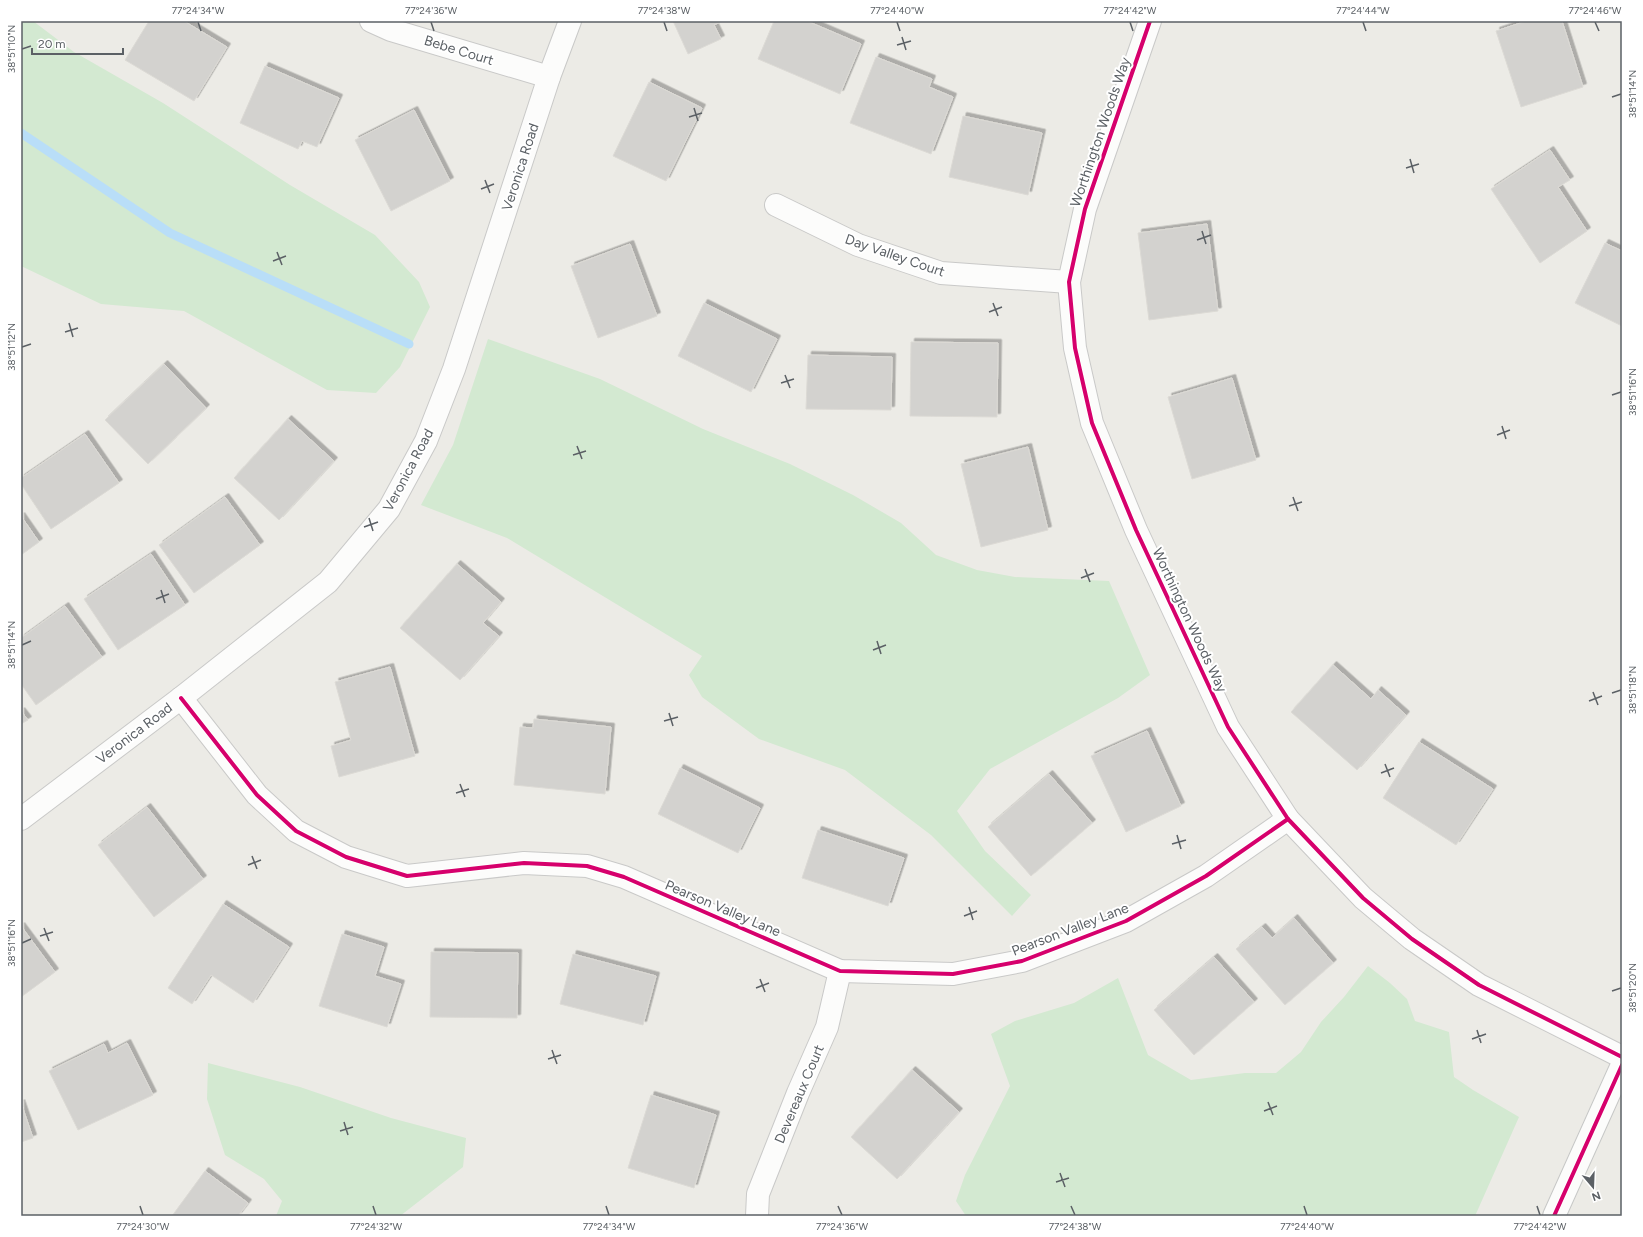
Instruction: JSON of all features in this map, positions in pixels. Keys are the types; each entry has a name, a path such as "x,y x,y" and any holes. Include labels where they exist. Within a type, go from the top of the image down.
{"street":[{"name":"Bebe Court","path":"371,21 391,30 549,77"},
{"name":"Veronica Road","path":"21,819 181,698 328,582 389,509 426,441 454,369 549,77 570,21"},
{"name":"Worthington Woods Way","path":"1150,21 1085,209 1069,282 1075,348 1092,423 1133,523 1228,727 1288,820 1363,898 1412,939 1479,985 1622,1057"},
{"name":"Day Valley Court","path":"776,205 858,245 941,273 1069,282"},
{"name":"Pearson Valley Lane","path":"181,698 257,795 296,831 346,858 408,876 524,863 587,866 624,877 840,970 953,974 1022,961 1126,922 1206,876 1288,820"},
{"name":"Devereaux Court","path":"757,1216 758,1194 798,1093 827,1027 840,970"},
{"path":"1554,1216 1622,1065"}],"green space":[{"path":"21,21 33,21 74,52 163,103 290,185 375,235 419,282 430,307 400,367 376,393 327,390 184,311 101,304 21,266"},
{"path":"488,339 600,379 703,429 790,464 853,495 901,523 936,555 977,570 1015,577 1109,581 1150,675 1118,698 990,769 957,811 985,851 1031,895 1012,916 931,835 845,770 759,739 702,697 689,675 702,656 507,538 421,505 453,445"},
{"path":"1368,966 1390,983 1407,999 1415,1021 1449,1032 1454,1077 1519,1117 1475,1216 966,1216 956,1201 965,1175 1010,1086 991,1034 1015,1021 1074,1003 1118,978 1148,1055 1191,1080 1245,1073 1276,1073 1301,1052 1321,1022 1344,997"},
{"path":"208,1063 300,1087 391,1118 466,1138 463,1167 400,1216 276,1216 282,1201 264,1179 225,1155 207,1099"}],"building":[{"path":"149,21 184,21 227,47 194,101 125,60"},
{"path":"673,21 722,21 714,25 721,39 688,54"},
{"path":"774,21 807,21 861,44 840,94 758,59"},
{"path":"1526,21 1562,21 1583,87 1521,107 1496,31"},
{"path":"876,57 932,79 929,87 953,97 931,154 850,123"},
{"path":"265,66 339,98 317,147 302,141 298,149 240,123"},
{"path":"649,82 702,108 666,181 613,156"},
{"path":"414,110 450,181 391,211 355,140"},
{"path":"963,116 1042,133 1028,195 949,177"},
{"path":"1550,150 1570,180 1558,187 1587,231 1540,263 1491,189"},
{"path":"1207,224 1218,311 1149,320 1138,233"},
{"path":"1605,243 1622,251 1622,326 1575,303"},
{"path":"630,244 657,316 598,338 571,266"},
{"path":"704,303 777,339 751,392 678,356"},
{"path":"911,342 998,343 997,417 910,416"},
{"path":"808,355 892,357 891,410 806,409"},
{"path":"164,364 206,408 148,464 105,420"},
{"path":"1232,378 1256,460 1192,479 1168,397"},
{"path":"288,419 334,461 279,520 234,478"},
{"path":"85,434 119,483 51,529 21,484 21,478"},
{"path":"1028,447 1048,530 981,547 961,464"},
{"path":"225,497 260,545 194,593 159,545"},
{"path":"21,516 39,542 21,555"},
{"path":"151,554 185,605 118,650 84,599"},
{"path":"457,564 501,602 483,623 499,636 460,680 400,628"},
{"path":"65,606 102,657 36,705 21,684 21,638"},
{"path":"1333,665 1371,699 1378,690 1406,715 1357,770 1291,712"},
{"path":"390,667 415,756 339,777 331,746 351,740 335,682"},
{"path":"21,711 28,720 21,724"},
{"path":"534,719 611,727 605,794 514,785 520,727 533,728"},
{"path":"1147,731 1181,806 1126,832 1091,756"},
{"path":"1419,742 1493,789 1456,845 1383,798"},
{"path":"680,768 760,808 738,853 658,814"},
{"path":"1049,774 1092,823 1031,876 988,827"},
{"path":"147,807 203,879 154,917 98,845"},
{"path":"818,830 904,858 888,906 802,878"},
{"path":"223,904 289,947 253,1003 211,975 192,1004 168,988"},
{"path":"1294,918 1333,963 1285,1005 1236,949 1262,927 1272,938"},
{"path":"21,926 55,972 21,997"},
{"path":"342,934 384,947 375,976 401,984 387,1027 319,1006"},
{"path":"431,952 518,953 517,1018 430,1017"},
{"path":"573,954 656,976 643,1025 560,1004"},
{"path":"1214,957 1254,1002 1194,1055 1154,1010"},
{"path":"127,1043 153,1095 78,1130 49,1071 104,1044 108,1053"},
{"path":"912,1070 959,1112 897,1179 851,1137"},
{"path":"651,1095 716,1115 694,1188 628,1168"},
{"path":"21,1103 33,1138 21,1142"},
{"path":"205,1171 248,1203 238,1216 172,1216"}],"waterway":[{"path":"21,133 170,233 409,344"}],"cycle path":[{"path":"1150,21 1085,209 1069,282 1075,348 1092,423 1136,530 1228,727 1288,819 1363,898 1412,939 1479,985 1622,1057"},
{"path":"181,698 257,795 296,831 346,857 407,876 524,863 587,866 624,877 840,971 953,974 1022,961 1126,921 1206,876 1288,819"},
{"path":"1554,1216 1622,1065"}]}
